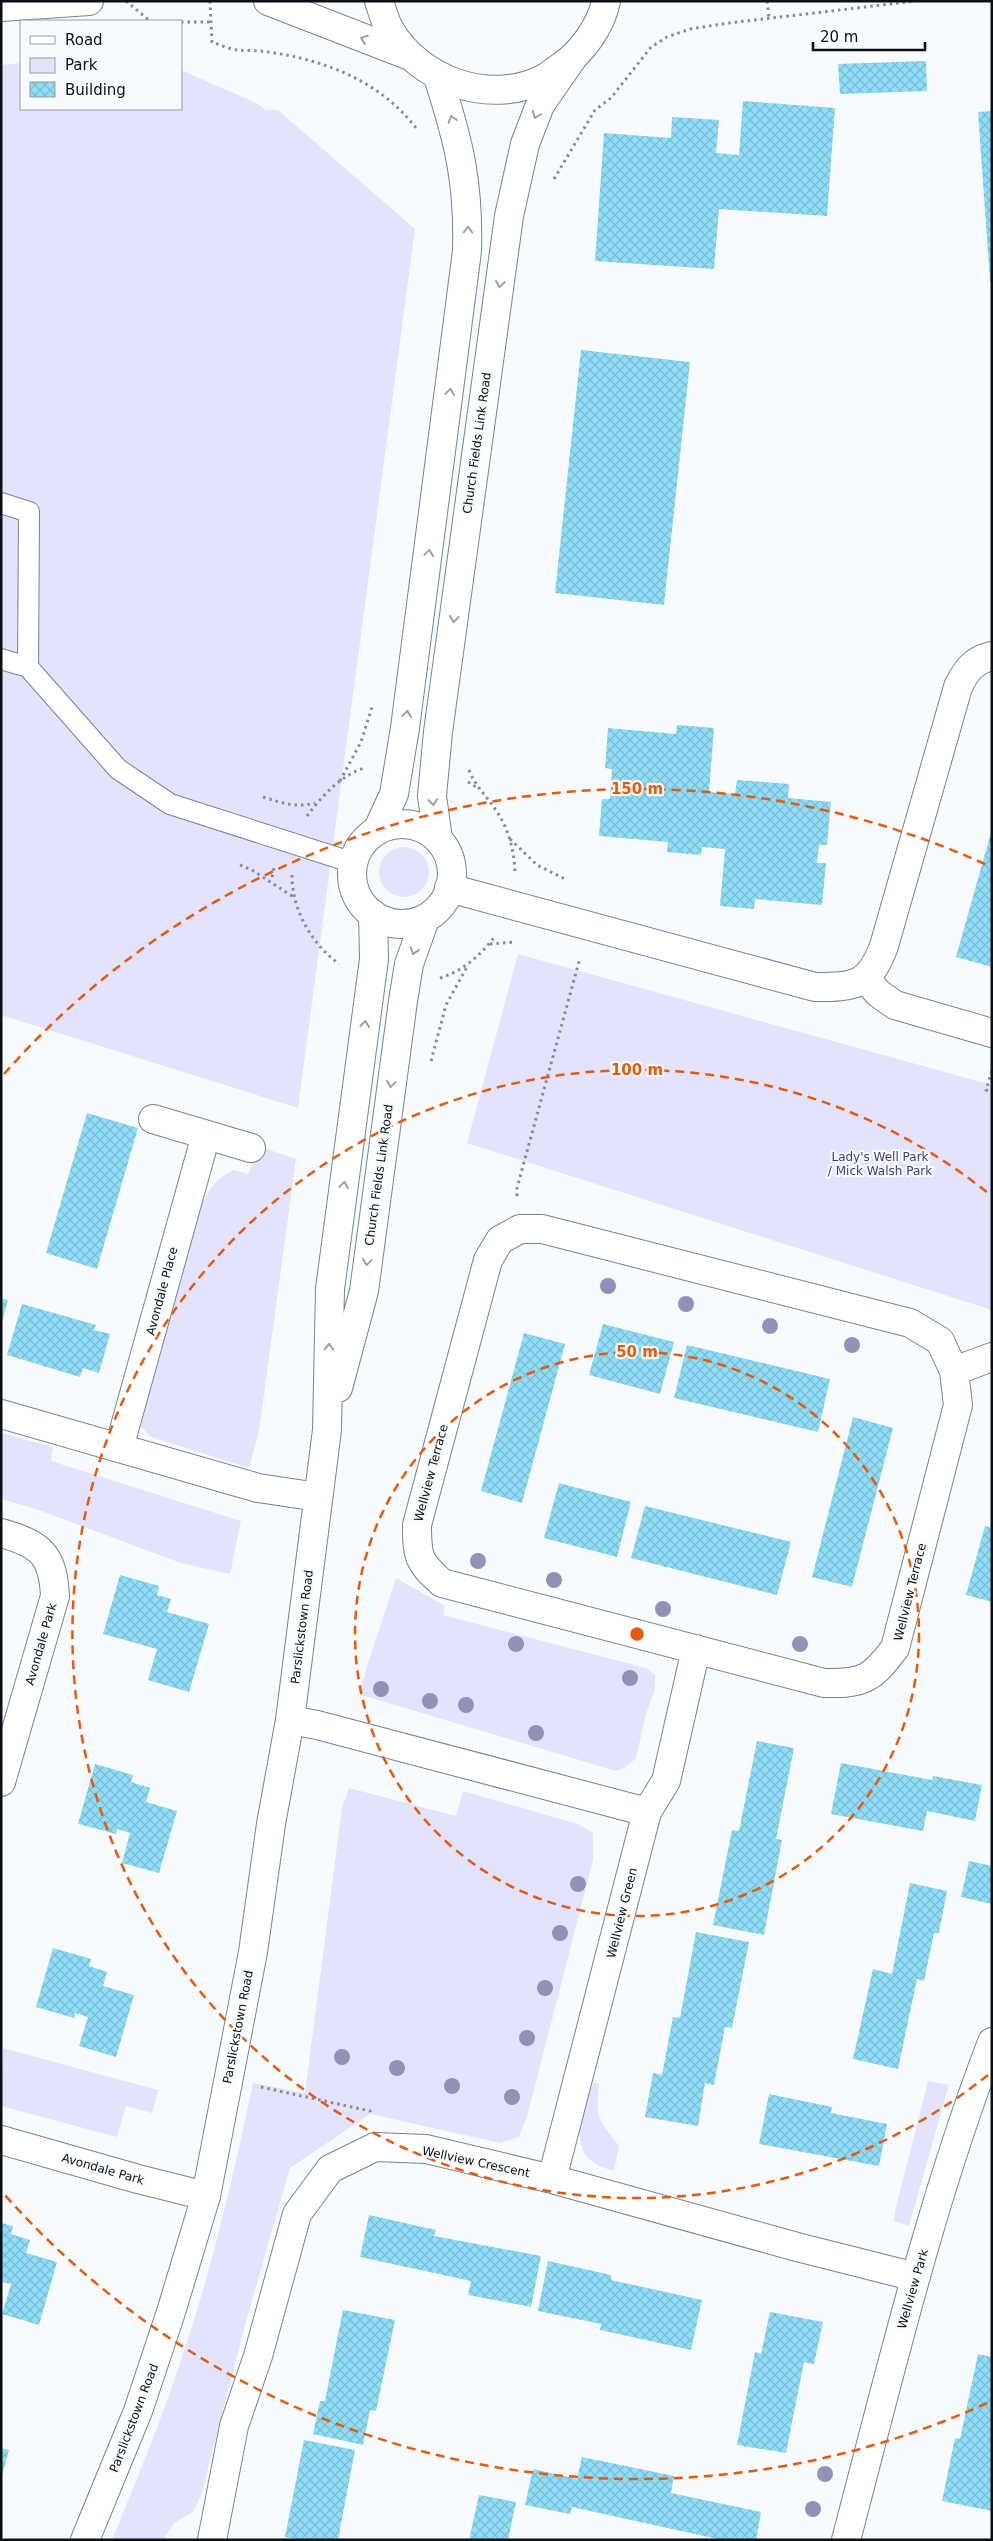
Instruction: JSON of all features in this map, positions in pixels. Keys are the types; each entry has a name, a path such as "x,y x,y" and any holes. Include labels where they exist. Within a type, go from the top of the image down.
{"street":[{"path":"1,7 89,1"},
{"path":"268,1 410,56"},
{"path":"379,1 389,29 410,56 438,77 472,88 508,90 542,80 572,59 591,36 611,4"},
{"name":"Church Fields Link Road","path":"438,839 432,796 438,732 510,216 525,144 537,112 572,59"},
{"path":"377,831 394,794 405,728 468,251 469,211 465,176 458,139 438,77"},
{"path":"450,888 814,987 849,985 866,979 878,963 884,946 958,687 966,670 980,658 992,656"},
{"path":"410,824 425,830 438,839 447,852 452,867 450,888 438,909 425,919 410,924 393,923 373,914 363,906 355,891 352,874 354,864 364,842 377,831 393,825 410,824"},
{"name":"Church Fields Link Road","path":"318,1497 327,1430 330,1289 374,959 373,914"},
{"name":"Church Fields Link Road","path":"327,1430 364,1291 409,964 425,919"},
{"path":"866,979 878,993 896,1005 992,1033"},
{"path":"153,1119 250,1148"},
{"name":"Avondale Place","path":"119,1448 206,1135"},
{"name":"Wellview Terrace","path":"520,1229 542,1229 910,1322 940,1341 954,1371 958,1405 896,1648 879,1671 852,1684 824,1683 442,1583 425,1568 417,1549 417,1524 488,1260 500,1240 520,1229"},
{"path":"954,1371 992,1357"},
{"path":"1,1414 258,1488 318,1497"},
{"name":"Parslickstown Road","path":"85,2540 138,2411 171,2312 206,2196 253,1952 271,1824 290,1720 318,1497"},
{"name":"Avondale Park","path":"1,1532 26,1540 40,1550 50,1562 54,1577 55,1596 1,1782"},
{"name":"Wellview Green","path":"552,2179 647,1812 666,1781 696,1649"},
{"path":"290,1720 317,1725 647,1812"},
{"name":"Wellview Park","path":"846,2540 916,2276 972,2093 992,2042"},
{"name":"Avondale Park","path":"1,2140 138,2179 206,2196"},
{"name":"Wellview Crescent","path":"212,2540 234,2426 258,2356 297,2214 330,2169 375,2147 426,2149 552,2179 797,2247 916,2276"}],"lane":[{"path":"1,504 29,512 28,666"},
{"path":"1,659 28,666 118,769 170,804 354,864"}],"path":[{"path":"126,1 149,20"},
{"path":"210,1 212,42 236,50 266,51 329,65 366,83 403,110 418,130"},
{"path":"767,1 769,18"},
{"path":"554,179 595,110 611,98 651,47 667,37 690,29 916,1"},
{"path":"182,22 211,22"},
{"path":"263,797 302,807 316,803 339,781"},
{"path":"479,789 495,808 510,838 514,855 515,874"},
{"path":"510,838 537,865 567,880"},
{"path":"240,865 252,870 295,898"},
{"path":"292,869 295,898 311,934 320,947 344,966"},
{"path":"433,980 448,976 468,964 490,944"},
{"path":"520,1229 517,1188 582,951"},
{"path":"992,1071 986,1090 992,1092"},
{"path":"228,2082 370,2111 382,2147"}],"green space":[{"path":"20,63 20,110 182,110 182,70 258,104 266,110 278,110 415,229 298,1108 1,1015 1,65"},
{"path":"409,847 422,854 428,862 428,882 422,890 414,896 399,897 386,890 380,882 379,867 386,854 394,848"},
{"name":"Lady's Well Park / Mick Walsh Park","path":"518,954 992,1085 992,1310 467,1143"},
{"path":"261,1147 296,1159 259,1431 249,1468 151,1437 141,1427 142,1412 201,1206 211,1189 223,1176 234,1170 248,1174"},
{"path":"1,1433 53,1447 51,1461 241,1521 230,1574 181,1563 36,1509 1,1499"},
{"path":"396,1578 445,1606 443,1615 646,1668 655,1675 655,1689 646,1714 636,1758 626,1767 616,1771 358,1694"},
{"path":"349,1788 456,1816 463,1791 578,1824 593,1833 593,1860 527,2117 519,2137 500,2143 370,2114 290,2168 245,2325 202,2492 193,2512 174,2523 163,2540 112,2540 160,2421 195,2315 223,2216 253,2083 305,2093 342,1808"},
{"path":"3,2048 158,2090 152,2113 126,2106 117,2137 1,2106"},
{"path":"928,2081 949,2085 909,2226 894,2221 895,2211"},
{"path":"593,2083 599,2083 598,2111 600,2118 619,2146 614,2171 598,2165 587,2157 582,2147 580,2124"}],"building":[{"path":"926,61 927,91 840,94 838,64"},
{"path":"743,101 835,108 827,216 719,209 714,269 595,261 604,133 671,138 672,117 719,120 716,153 739,155"},
{"path":"992,111 992,281 990,281 978,112"},
{"path":"581,350 690,362 664,605 555,593"},
{"path":"677,725 714,728 709,792 735,794 737,780 789,784 788,798 831,802 827,845 819,845 817,863 826,863 822,905 755,899 754,909 720,906 725,849 702,847 701,855 667,852 668,842 599,836 602,799 610,799 612,769 605,768 608,728 676,734"},
{"path":"992,829 992,967 956,957"},
{"path":"87,1113 138,1128 97,1269 46,1253"},
{"path":"1,1298 8,1300 2,1322 1,1322"},
{"path":"22,1304 96,1325 94,1330 110,1334 99,1373 83,1368 80,1377 7,1355"},
{"path":"603,1324 674,1342 660,1394 589,1375"},
{"path":"524,1333 565,1344 522,1503 481,1491"},
{"path":"687,1345 830,1379 818,1432 674,1398"},
{"path":"853,1417 893,1428 852,1587 812,1577"},
{"path":"559,1483 631,1502 617,1557 544,1538"},
{"path":"645,1506 791,1542 777,1595 631,1558"},
{"path":"985,1526 992,1528 992,1602 966,1595"},
{"path":"120,1575 159,1586 157,1595 171,1599 167,1612 209,1624 189,1692 148,1680 157,1649 103,1634"},
{"path":"757,1741 794,1748 776,1839 782,1840 764,1935 713,1925 732,1830 739,1831"},
{"path":"841,1763 932,1780 933,1776 982,1785 975,1821 927,1811 923,1831 831,1814"},
{"path":"95,1764 133,1775 131,1782 150,1788 146,1802 177,1811 159,1873 122,1863 130,1833 117,1829 116,1834 78,1824"},
{"path":"969,1861 992,1866 992,1904 961,1897"},
{"path":"910,1883 947,1891 939,1933 934,1933 924,1981 917,1979 898,2069 853,2059 873,1969 892,1974"},
{"path":"696,1932 749,1942 732,2028 725,2027 714,2085 705,2083 698,2126 645,2117 653,2073 662,2075 673,2017 680,2018"},
{"path":"53,1948 91,1959 89,1966 107,1972 103,1986 134,1995 116,2057 79,2046 88,2017 75,2013 74,2018 36,2007"},
{"path":"769,2094 832,2107 831,2113 887,2124 879,2166 759,2144"},
{"path":"369,2215 436,2230 434,2236 541,2256 531,2307 468,2295 471,2281 360,2257"},
{"path":"1,2223 13,2226 11,2234 30,2240 26,2253 57,2262 39,2325 2,2314 11,2284 1,2282"},
{"path":"548,2261 611,2275 611,2280 702,2300 691,2350 600,2330 601,2324 538,2311"},
{"path":"343,2310 395,2320 376,2411 370,2410 363,2445 313,2434 320,2401 325,2401"},
{"path":"770,2312 823,2322 814,2364 804,2362 786,2453 737,2445 755,2352 761,2354"},
{"path":"978,2354 992,2357 992,2511 942,2501 955,2438 960,2439"},
{"path":"304,2440 355,2450 338,2540 299,2540 285,2537"},
{"path":"1,2448 9,2450 2,2475 1,2475"},
{"path":"582,2457 674,2476 671,2493 761,2512 756,2540 722,2540 572,2507 570,2514 525,2505 533,2469 577,2479"},
{"path":"479,2495 516,2502 508,2540 469,2540"}]}
